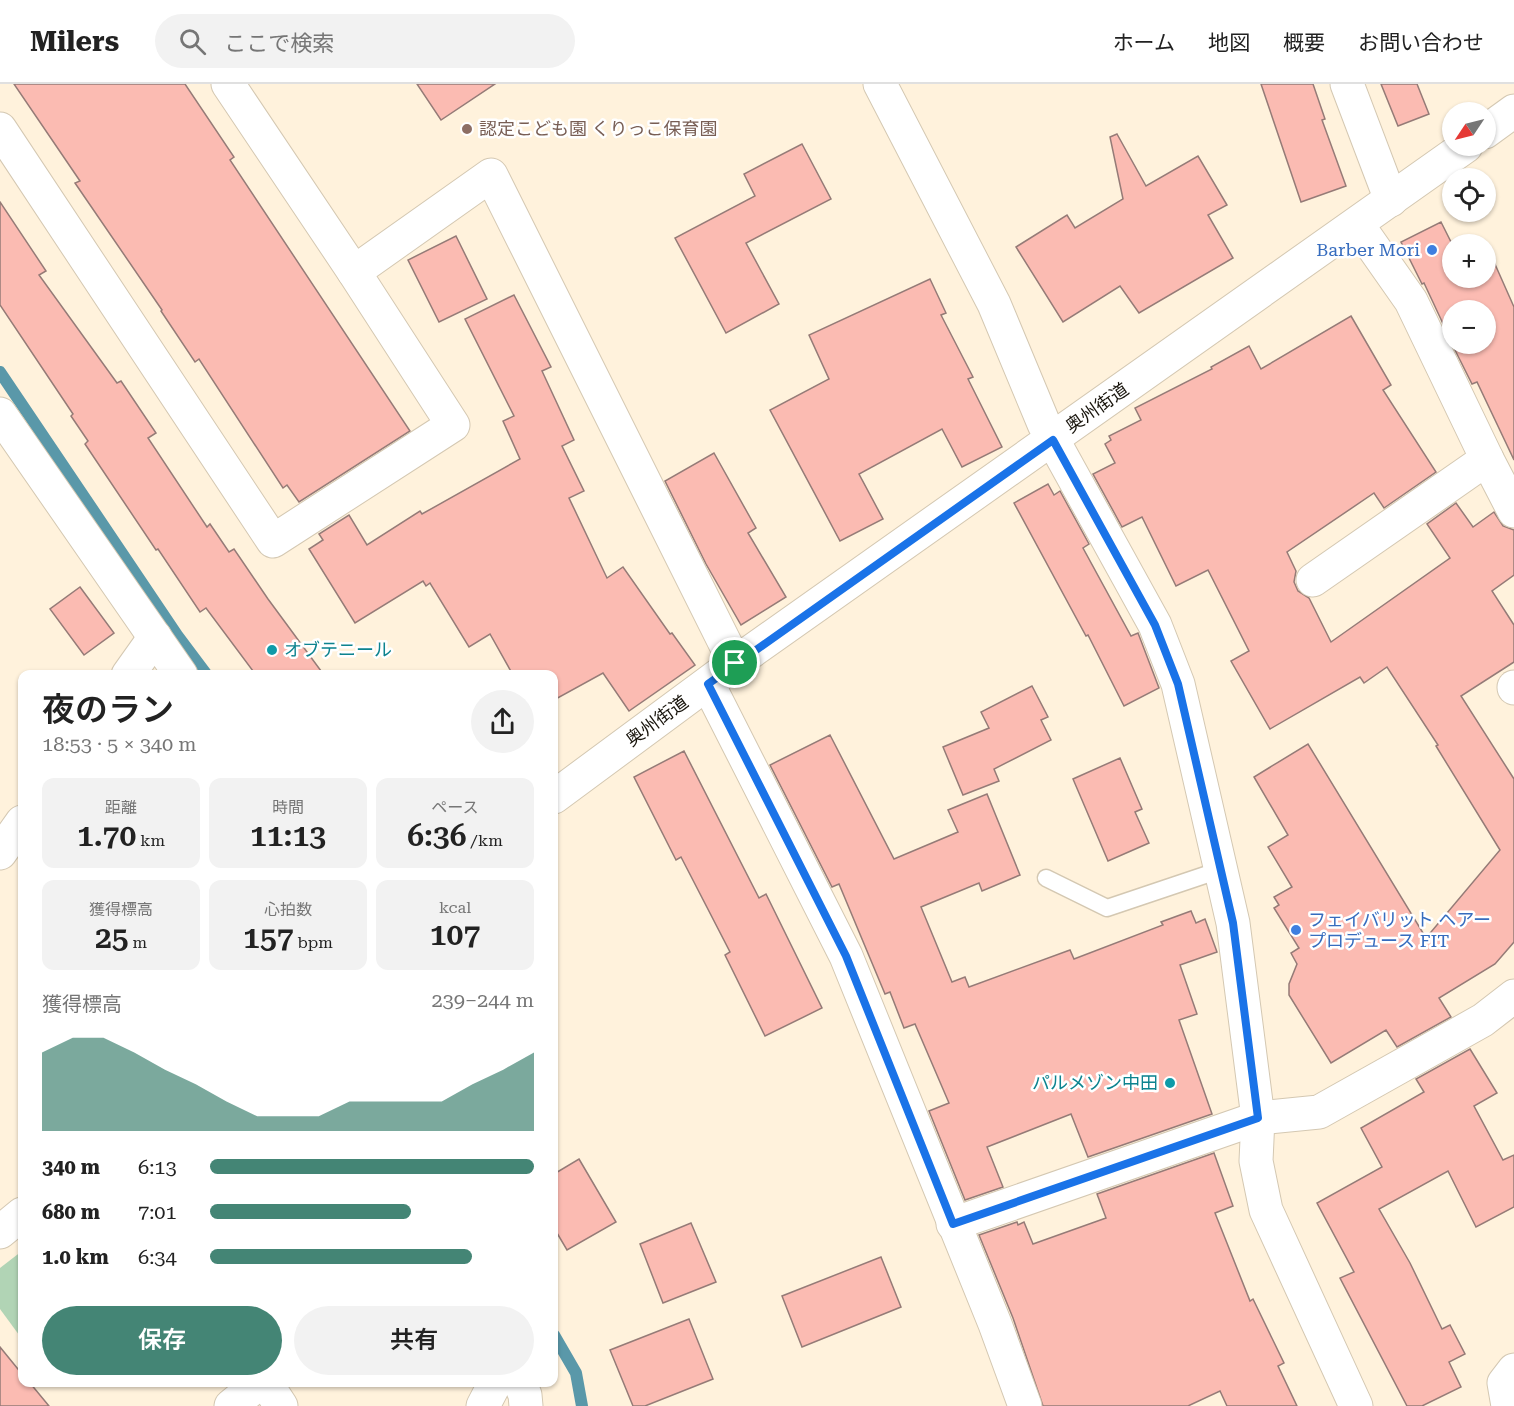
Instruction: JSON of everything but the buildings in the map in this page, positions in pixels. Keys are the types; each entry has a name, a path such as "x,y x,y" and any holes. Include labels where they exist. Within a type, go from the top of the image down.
{"street":[{"path":"0,129 273,541 453,425 228,84"},
{"path":"880,84 994,304 1044,423 1155,625 1178,684 1233,923 1258,1118 1256,1161 1266,1210 1356,1406"},
{"path":"1347,84 1391,200"},
{"path":"1496,124 1514,111"},
{"name":"奥州街道","path":"558,794 735,663 1452,156"},
{"path":"354,272 491,175 735,663"},
{"path":"1357,224 1411,301 1514,511"},
{"path":"3,423 178,670"},
{"path":"1313,580 1487,459"},
{"path":"132,670 155,637"},
{"path":"708,684 846,956 1025,1406"},
{"path":"0,853 18,828"},
{"path":"953,1224 1258,1118 1319,1112 1483,1020 1514,996"},
{"path":"0,1232 18,1217"},
{"path":"1508,1406 1504,1383 1514,1370"},
{"path":"231,1406 254,1387"},
{"path":"269,1387 282,1406"},
{"path":"483,1406 493,1387"},
{"path":"522,1387 526,1406"}],"lane":[{"path":"1046,878 1107,908 1220,870"}],"green space":[{"path":"18,1254 18,1334 0,1309 0,1268"}],"waterway":[{"path":"0,372 177,635 203,670"},
{"path":"558,1342 576,1373 582,1406"}],"place":[{"name":"認定こども園 くりっこ保育園","path":"467,129"},
{"name":"Barber Mori","path":"1432,250"},
{"name":"オブテニール","path":"272,650"},
{"name":"フェイバリット ヘアー プロデュース FIT","path":"1296,930"},
{"name":"パルメゾン中田","path":"1170,1083"}],"route":[{"path":"1053,440 1155,625 1178,684 1233,923 1258,1118 953,1224 846,956 708,684 735,663 1053,440"}]}
